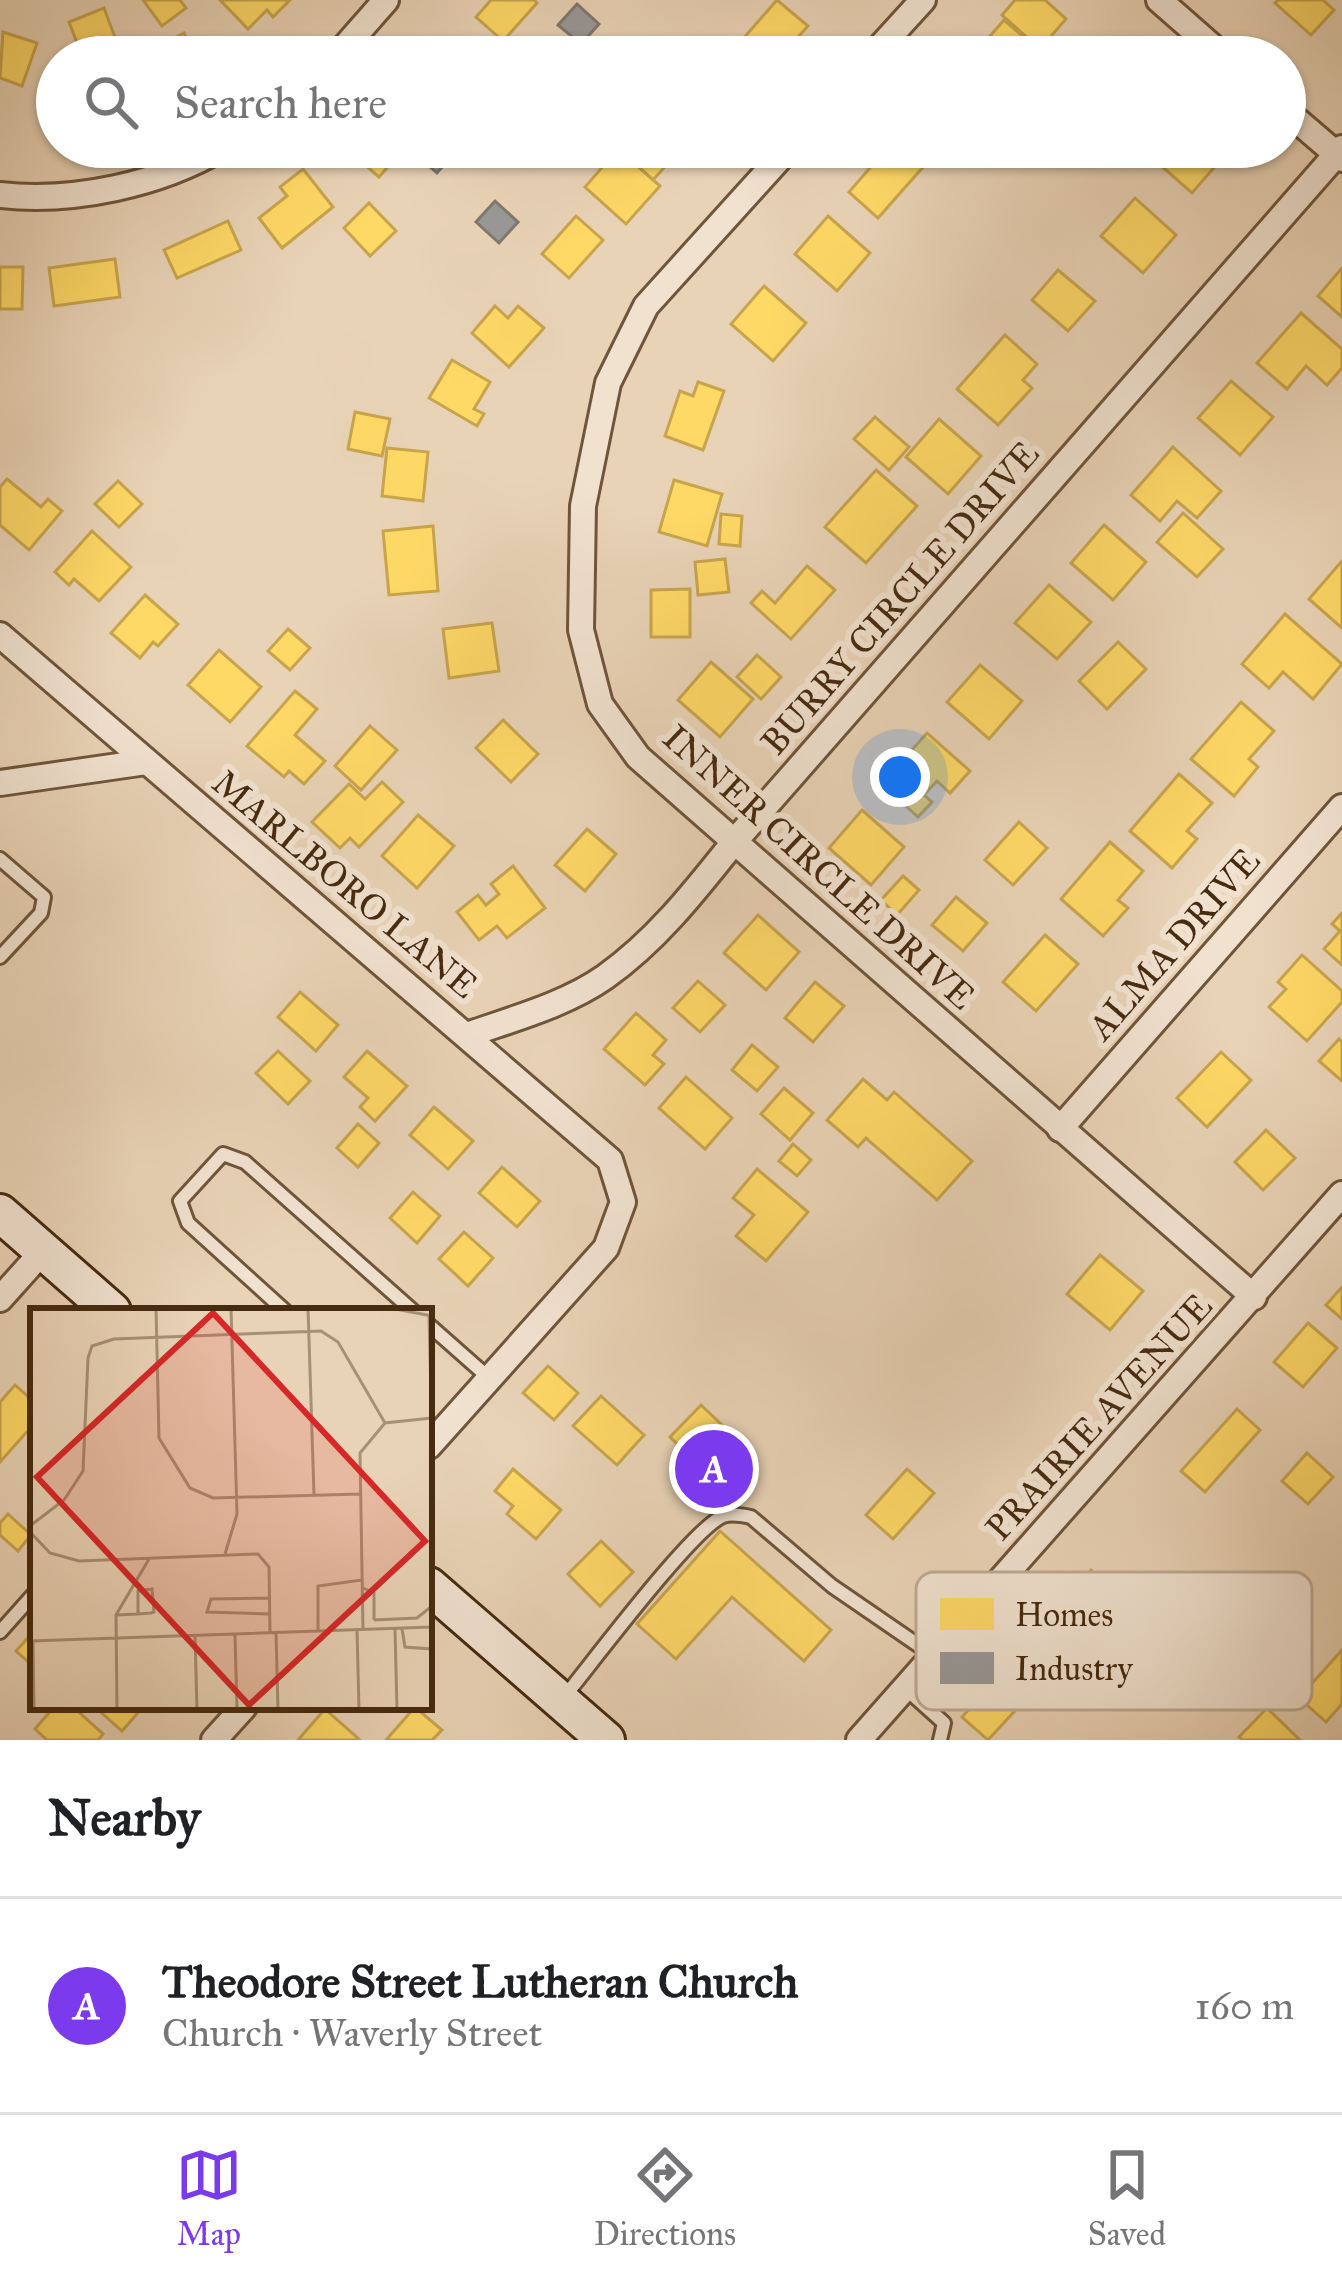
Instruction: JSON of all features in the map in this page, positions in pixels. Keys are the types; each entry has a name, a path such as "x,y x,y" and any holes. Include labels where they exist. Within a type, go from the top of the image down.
{"main road":[{"path":"0,1214 109,1308"},
{"path":"432,1589 606,1740"}],"street":[{"path":"354,36 386,0"},
{"path":"890,36 923,0"},
{"path":"1159,0 1200,36"},
{"path":"1306,127 1340,154"},
{"name":"BURRY CIRCLE DRIVE","path":"467,1035 603,979 676,914 734,842 1340,154"},
{"path":"0,195 26,198 105,189 172,168"},
{"name":"INNER CIRCLE DRIVE","path":"771,168 646,306 608,383 583,506 581,630 600,704 638,758 1254,1297"},
{"name":"MARLBORO LANE","path":"0,634 610,1160 622,1202 606,1248 489,1378"},
{"path":"0,783 146,762"},
{"name":"ALMA DRIVE","path":"1060,1129 1342,807"},
{"name":"PRAIRIE AVENUE","path":"1010,1572 1342,1195"},
{"path":"0,1299 43,1251"},
{"path":"432,1442 489,1378"},
{"name":"PRAIRIE AVENUE","path":"859,1740 916,1676"},
{"path":"214,1740 241,1710"}],"lane":[{"path":"0,859 44,898 41,913 0,957"},
{"path":"282,1308 188,1223 181,1201 223,1154 245,1162 410,1308"},
{"path":"432,1328 489,1378"},
{"path":"561,1701 682,1554 722,1516 751,1517 832,1586 916,1644"},
{"path":"0,1632 30,1598"},
{"path":"905,1688 916,1698"},
{"path":"930,1710 944,1723 940,1740"}],"building: Homes":[{"path":"143,0 180,0 186,8 162,26"},
{"path":"220,0 290,0 273,17 267,10 248,29"},
{"path":"491,0 537,3 507,36 497,36 476,17"},
{"path":"777,0 808,26 799,36 745,36"},
{"path":"1015,0 1045,0 1066,19 1051,36 1025,36 1002,15"},
{"path":"1323,0 1334,10 1311,35 1275,3"},
{"path":"104,8 114,36 74,36 69,22"},
{"path":"1004,20 1022,36 990,36"},
{"path":"3,32 36,43 22,86 0,78"},
{"path":"602,168 640,168 660,186 626,224 585,187"},
{"path":"640,168 664,168 653,180"},
{"path":"870,168 922,168 878,218 849,192"},
{"path":"1164,168 1214,168 1192,193"},
{"path":"303,169 333,207 282,248 259,218 287,196 280,187"},
{"path":"1135,198 1176,235 1143,273 1101,236"},
{"path":"369,203 396,231 370,256 344,228"},
{"path":"576,216 603,240 569,278 542,254"},
{"path":"828,216 870,253 837,291 795,254"},
{"path":"228,221 241,250 177,278 164,250"},
{"path":"115,259 120,297 54,306 49,268"},
{"path":"0,267 23,267 22,309 0,309"},
{"path":"1342,268 1342,317 1318,296"},
{"path":"1058,270 1095,301 1068,331 1032,300"},
{"path":"764,286 806,323 773,361 731,324"},
{"path":"495,306 508,318 518,306 544,328 509,367 472,333"},
{"path":"1301,313 1342,349 1342,368 1327,385 1306,366 1287,389 1257,363"},
{"path":"1005,335 1037,364 1023,380 1032,388 998,425 957,389"},
{"path":"452,360 490,382 474,409 484,414 477,426 429,398"},
{"path":"1231,381 1273,417 1240,455 1198,418"},
{"path":"698,382 724,391 703,450 665,436 680,391 693,396"},
{"path":"355,412 390,419 382,456 348,449"},
{"path":"875,417 909,447 889,470 854,439"},
{"path":"939,419 981,456 948,494 906,457"},
{"path":"1173,447 1221,491 1197,518 1177,501 1160,521 1131,495"},
{"path":"387,448 428,452 423,501 382,496"},
{"path":"876,470 917,506 866,563 825,527"},
{"path":"7,479 41,507 48,499 62,511 29,550 0,525 0,487"},
{"path":"674,480 722,494 707,546 659,532"},
{"path":"118,481 142,504 119,527 95,504"},
{"path":"1183,513 1223,549 1197,577 1157,542"},
{"path":"721,514 742,516 740,546 719,544"},
{"path":"1104,525 1146,562 1113,600 1071,563"},
{"path":"433,526 438,591 389,595 383,531"},
{"path":"92,531 131,567 99,601 74,579 69,585 55,572"},
{"path":"725,559 729,592 698,595 695,562"},
{"path":"1342,561 1342,628 1309,599"},
{"path":"807,566 835,590 791,639 751,603 762,591 775,603"},
{"path":"1049,585 1091,622 1057,659 1015,623"},
{"path":"690,589 690,637 651,637 651,590"},
{"path":"145,595 178,624 140,658 111,633"},
{"path":"1285,614 1342,664 1313,699 1283,672 1269,688 1242,664"},
{"path":"492,623 499,671 449,678 443,629"},
{"path":"288,629 310,648 290,670 268,651"},
{"path":"1118,642 1146,669 1107,709 1079,681"},
{"path":"219,650 261,687 230,722 188,685"},
{"path":"757,655 781,677 761,699 737,677"},
{"path":"711,662 753,699 720,737 678,700"},
{"path":"980,665 1022,701 989,739 947,702"},
{"path":"295,691 317,709 295,735 325,761 304,784 289,771 284,777 247,746"},
{"path":"1241,702 1274,731 1249,759 1258,767 1234,796 1191,759"},
{"path":"503,720 538,754 511,782 476,748"},
{"path":"370,726 397,750 361,790 335,766"},
{"path":"927,733 970,771 950,793 937,781 924,795 932,802 918,817 889,791 901,778 893,771"},
{"path":"1179,774 1212,803 1187,831 1197,839 1172,868 1130,831"},
{"path":"382,782 403,802 359,847 350,838 340,848 312,822 349,784 365,799"},
{"path":"862,810 904,847 871,885 829,848"},
{"path":"418,815 454,846 417,888 382,856"},
{"path":"1019,822 1047,848 1013,885 985,860"},
{"path":"587,829 616,854 585,891 555,865"},
{"path":"1110,842 1143,871 1118,900 1128,908 1103,936 1061,899"},
{"path":"513,866 545,908 507,938 497,926 479,940 457,912 478,895 486,905 499,894 491,884"},
{"path":"903,876 919,890 897,915 881,900"},
{"path":"956,897 987,923 963,951 932,925"},
{"path":"1342,913 1342,965 1324,949 1340,931 1332,924"},
{"path":"758,915 799,952 766,990 724,953"},
{"path":"1045,935 1078,964 1036,1011 1003,982"},
{"path":"1302,955 1342,991 1342,1002 1307,1041 1269,1007 1286,989 1278,982"},
{"path":"698,981 725,1005 700,1032 673,1008"},
{"path":"815,982 844,1006 813,1042 785,1018"},
{"path":"300,992 338,1025 316,1051 278,1017"},
{"path":"636,1013 666,1040 653,1055 664,1064 645,1085 604,1049"},
{"path":"1339,1039 1342,1042 1342,1081 1319,1061"},
{"path":"752,1045 778,1067 757,1091 732,1070"},
{"path":"278,1051 310,1081 288,1104 256,1073"},
{"path":"367,1051 407,1086 375,1121 360,1107 368,1098 344,1077"},
{"path":"1221,1052 1251,1080 1207,1127 1177,1098"},
{"path":"686,1077 732,1118 705,1149 659,1108"},
{"path":"863,1079 887,1100 894,1092 972,1161 937,1200 866,1138 858,1147 827,1120"},
{"path":"784,1088 813,1113 790,1140 761,1114"},
{"path":"434,1107 473,1141 448,1169 410,1135"},
{"path":"358,1124 379,1143 358,1167 337,1148"},
{"path":"1266,1130 1295,1158 1263,1190 1235,1162"},
{"path":"793,1144 811,1160 797,1176 779,1161"},
{"path":"502,1167 540,1201 517,1227 479,1193"},
{"path":"757,1169 808,1212 766,1261 736,1236 754,1215 733,1198"},
{"path":"413,1192 440,1216 417,1243 390,1218"},
{"path":"464,1232 493,1258 468,1286 439,1259"},
{"path":"1100,1255 1143,1291 1110,1330 1067,1294"},
{"path":"1342,1287 1342,1319 1326,1305"},
{"path":"1308,1323 1337,1348 1303,1387 1274,1362"},
{"path":"548,1366 578,1393 554,1420 523,1393"},
{"path":"15,1385 30,1398 30,1428 0,1462 0,1402"},
{"path":"601,1396 644,1435 617,1465 573,1426"},
{"path":"701,1405 740,1442 708,1474 670,1437"},
{"path":"1237,1409 1260,1430 1205,1492 1181,1471"},
{"path":"1307,1453 1333,1477 1308,1504 1282,1481"},
{"path":"513,1469 561,1510 536,1539 507,1514 513,1506 495,1491"},
{"path":"907,1469 934,1493 893,1539 866,1515"},
{"path":"8,1514 30,1534 18,1551 0,1535 0,1523"},
{"path":"720,1531 831,1630 804,1661 732,1597 676,1659 637,1624"},
{"path":"601,1541 633,1572 600,1606 568,1574"},
{"path":"30,1635 30,1663 16,1651"},
{"path":"1342,1650 1342,1704 1326,1722 1312,1710 1312,1683"},
{"path":"51,1710 76,1710 103,1734 98,1740 47,1740 35,1729"},
{"path":"98,1710 140,1710 122,1731"},
{"path":"326,1710 360,1740 298,1740"},
{"path":"412,1710 442,1730 432,1740 386,1740"},
{"path":"968,1710 1016,1710 988,1740 962,1717"},
{"path":"1269,1710 1300,1740 1243,1740 1239,1737"}],"building: Industry":[{"path":"577,4 599,24 588,36 571,36 558,25"},
{"path":"495,201 518,222 499,243 476,222"}],"place":[{"name":"Theodore Street Lutheran Church","path":"714,1469"}]}
